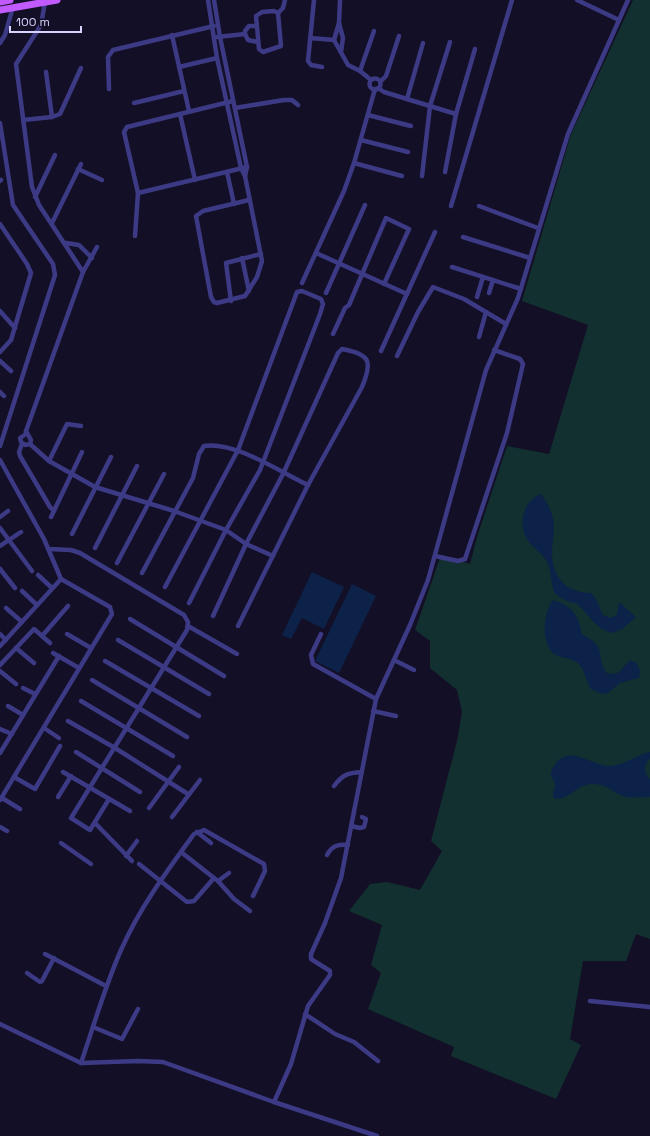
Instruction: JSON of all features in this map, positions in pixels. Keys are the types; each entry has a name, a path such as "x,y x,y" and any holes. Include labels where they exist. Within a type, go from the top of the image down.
{"main road":[{"path":"0,2 10,0"},
{"path":"0,10 57,0"}],"street":[{"path":"208,0 227,103 241,168 245,176 261,254 260,269 249,292 241,299 217,303 212,299 196,219 198,213 249,200"},
{"path":"214,0 220,37 247,167 245,176"},
{"path":"278,13 283,8 285,0"},
{"path":"314,0 309,63 322,67"},
{"path":"340,0 339,23 334,40 348,65 360,71 371,80"},
{"path":"451,206 512,0"},
{"path":"577,0 585,2 619,20"},
{"path":"274,1102 291,1064 305,1014 312,999 330,975 330,971 327,968 311,959 311,954 325,923 338,886 348,845 376,699 423,593 435,556 486,370 521,289 538,228 568,134 628,0"},
{"path":"45,2 41,24 16,64 23,120 35,197 66,243 83,272"},
{"path":"0,43 5,35 13,7"},
{"path":"274,11 278,13 281,46 277,49 263,52 259,49 255,18 258,13 274,11"},
{"path":"339,23 344,42 341,52"},
{"path":"109,89 108,57 110,52 172,35 218,25"},
{"path":"256,26 249,26 245,31 245,34 248,40 258,42"},
{"path":"360,71 374,31"},
{"path":"214,38 245,34"},
{"path":"172,35 188,112"},
{"path":"302,283 344,191 377,88 386,76 399,36"},
{"path":"310,38 334,40"},
{"path":"422,176 430,106 450,42"},
{"path":"407,99 423,43"},
{"path":"445,172 456,114 475,49"},
{"path":"179,67 218,58"},
{"path":"23,120 52,117 60,114 81,68"},
{"path":"46,72 52,117"},
{"path":"371,80 376,78 380,82"},
{"path":"371,80 369,84 384,92 456,114"},
{"path":"134,103 184,90"},
{"path":"235,108 284,100 292,100 298,105"},
{"path":"135,236 138,193 124,130 127,127 233,101"},
{"path":"180,114 195,180"},
{"path":"368,115 411,126"},
{"path":"0,123 13,205 53,264 55,275 0,446"},
{"path":"361,140 408,152"},
{"path":"35,197 55,155"},
{"path":"354,163 402,176"},
{"path":"52,223 81,164"},
{"path":"138,193 247,167"},
{"path":"78,170 102,180"},
{"path":"227,172 234,204"},
{"path":"326,294 365,205"},
{"path":"480,206 538,228"},
{"path":"333,334 362,274 386,218 409,229 384,284"},
{"path":"0,224 27,264 31,273 15,328 9,343 0,352"},
{"path":"381,352 435,232"},
{"path":"463,237 530,258"},
{"path":"66,243 79,245 92,258"},
{"path":"54,511 50,508 20,456 19,452 22,444 20,438 26,434 83,272 97,247"},
{"path":"316,253 407,294"},
{"path":"231,301 225,266 228,262 261,254"},
{"path":"242,258 249,292"},
{"path":"452,267 521,289"},
{"path":"477,297 483,277"},
{"path":"489,293 493,280"},
{"path":"396,356 414,319 433,287 464,299 506,324"},
{"path":"165,587 199,520 238,450 297,292 302,291 321,299 322,304 320,314 256,477 226,530 189,602"},
{"path":"0,311 15,328"},
{"path":"479,337 486,312"},
{"path":"213,616 246,544 283,474 338,352 342,349 363,354 368,363 364,380 308,484 238,626"},
{"path":"435,556 458,561 465,559 507,433 523,364 520,359 494,350"},
{"path":"0,361 11,371"},
{"path":"0,392 4,396"},
{"path":"49,461 67,424 81,426"},
{"path":"26,431 31,437 30,444"},
{"path":"22,444 30,444 49,461 95,487 174,511 226,530 246,544 273,556"},
{"path":"142,573 193,478 199,454 204,446 221,446 238,450 283,474 308,484"},
{"path":"51,517 82,452"},
{"path":"72,534 111,457"},
{"path":"0,460 48,549 61,579 110,607 112,610 112,614 1,799 20,809"},
{"path":"95,548 137,466"},
{"path":"117,563 164,474"},
{"path":"0,517 8,511"},
{"path":"0,528 32,571"},
{"path":"0,546 20,532"},
{"path":"48,549 66,549 80,553 184,616 188,626 237,654"},
{"path":"0,570 15,588"},
{"path":"38,575 52,588"},
{"path":"0,646 61,579"},
{"path":"22,591 37,605"},
{"path":"42,636 68,606"},
{"path":"6,608 22,622"},
{"path":"130,619 224,676"},
{"path":"109,799 92,829 89,830 71,818 127,729 150,687 176,648 188,626"},
{"path":"0,665 34,629 50,643"},
{"path":"0,634 6,640"},
{"path":"67,634 91,648"},
{"path":"321,634 311,654 313,664 376,699"},
{"path":"118,640 209,694"},
{"path":"16,648 34,663"},
{"path":"54,653 79,668"},
{"path":"0,754 59,656"},
{"path":"394,660 414,670"},
{"path":"105,661 199,716"},
{"path":"0,671 16,684"},
{"path":"92,680 187,737"},
{"path":"23,688 35,694"},
{"path":"81,701 173,756"},
{"path":"8,706 23,715"},
{"path":"373,711 396,716"},
{"path":"68,721 115,748 188,794"},
{"path":"44,728 59,738"},
{"path":"0,729 12,734"},
{"path":"14,778 34,789 60,746"},
{"path":"76,752 140,792"},
{"path":"149,808 179,767"},
{"path":"63,772 130,811"},
{"path":"334,786 340,777 346,773 362,772"},
{"path":"58,797 71,776"},
{"path":"172,817 200,780"},
{"path":"351,826 360,828 364,827 366,819 362,817"},
{"path":"95,823 132,861"},
{"path":"0,826 7,831"},
{"path":"81,1063 106,986 121,949 159,880 197,832 204,830 264,864 265,871 254,896"},
{"path":"197,832 211,843"},
{"path":"126,856 137,841"},
{"path":"61,843 91,864"},
{"path":"326,855 337,845 348,845"},
{"path":"181,852 216,879 234,899 250,911"},
{"path":"139,864 189,903 194,901 216,879 229,872"},
{"path":"45,954 106,986"},
{"path":"27,973 40,982 42,981 54,958"},
{"path":"590,1001 650,1007"},
{"path":"93,1027 122,1039 138,1009"},
{"path":"305,1014 335,1034 354,1042 378,1061"},
{"path":"0,1024 81,1063 99,1064 138,1061 163,1062 220,1084 377,1136"}],"green space":[{"path":"633,0 650,0 650,939 636,934 626,961 583,961 570,1039 581,1045 556,1099 451,1056 454,1047 368,1009 381,973 371,965 382,925 349,911 370,884 387,882 420,890 442,851 431,841 457,741 462,712 457,690 430,668 430,641 415,630 441,555 470,564 477,537 507,446 549,454 588,325 522,301 571,134"}],"water":[{"path":"541,494 548,505 553,518 553,561 558,576 568,587 574,590 591,593 595,597 603,615 611,618 617,614 619,602 636,617 621,630 611,633 605,630 596,624 576,603 564,600 554,592 547,562 528,541 523,528 526,507 535,497"},
{"path":"312,572 344,587 324,629 302,618 291,639 282,635"},
{"path":"352,584 376,596 339,673 315,661"},
{"path":"553,600 560,602 574,612 579,622 582,634 596,643 599,649 603,668 608,674 618,673 630,660 637,663 640,671 639,678 620,683 607,694 599,693 591,689 583,669 579,664 573,660 556,655 549,648 545,635 545,619"},
{"path":"650,752 650,759 646,763 645,769 646,774 650,779 650,797 626,797 601,785 592,784 582,786 566,797 556,799 553,797 555,785 551,773 556,763 562,758 575,756 610,766 621,764"}]}
